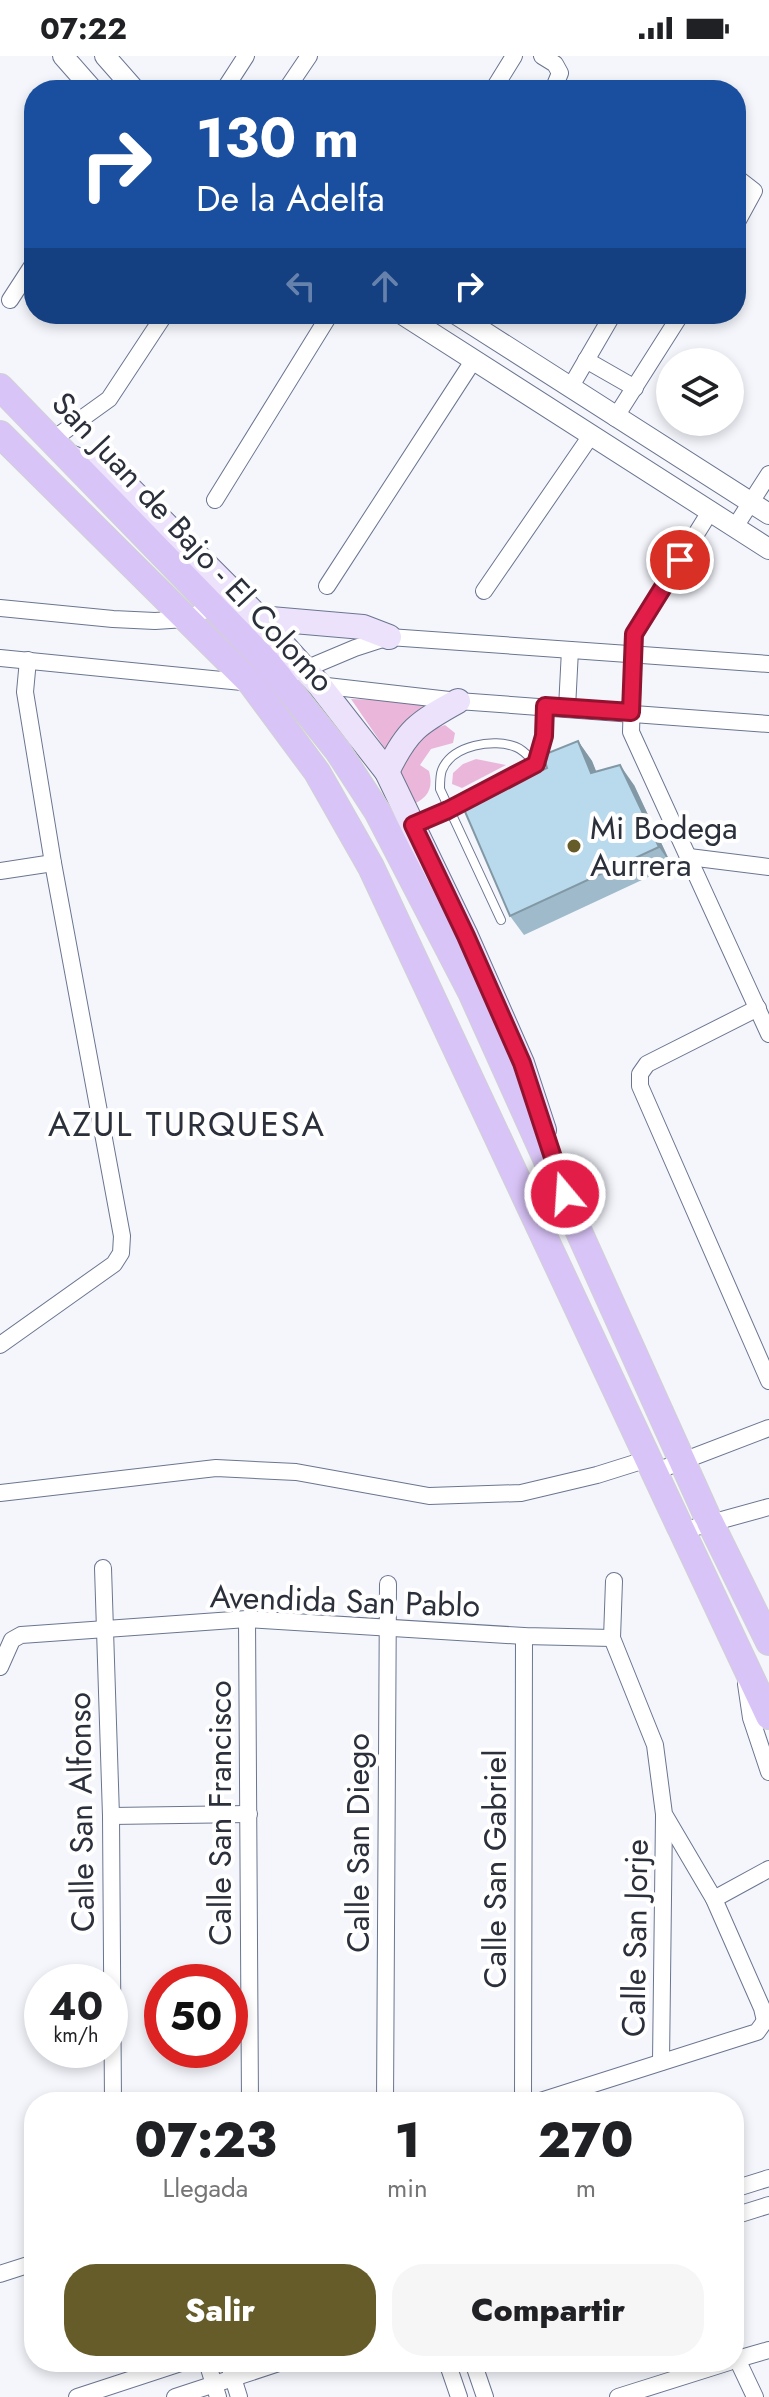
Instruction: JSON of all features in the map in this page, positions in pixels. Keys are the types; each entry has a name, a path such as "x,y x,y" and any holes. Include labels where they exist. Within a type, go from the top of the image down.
{"main road":[{"name":"San Juan de Bajo - El Colomo","path":"0,387 214,606 302,678 338,751 377,811 471,992 708,1519 769,1642"},
{"name":"San Juan de Bajo - El Colomo","path":"0,434 251,683 317,772 371,867 769,1716"},
{"path":"59,447 115,474 259,618 302,678 387,772 466,936 522,1063 574,1220"},
{"path":"259,618 363,627 389,637"},
{"path":"387,772 400,745 413,729 458,701"}],"street":[{"path":"63,56 84,80"},
{"path":"105,56 126,80"},
{"path":"230,80 246,56"},
{"path":"293,80 309,56"},
{"path":"499,80 514,56"},
{"path":"542,56 555,64 560,73 557,80"},
{"path":"746,185 754,191 746,206"},
{"path":"10,300 24,278"},
{"path":"59,447 109,399 158,324"},
{"path":"215,500 324,324"},
{"path":"420,324 769,549"},
{"path":"471,324 769,514"},
{"path":"570,388 607,324"},
{"path":"615,418 675,324"},
{"path":"586,360 635,388"},
{"path":"327,586 473,361"},
{"path":"484,591 592,434"},
{"path":"735,527 769,474"},
{"path":"711,510 634,634 631,732 769,1034"},
{"path":"0,608 113,619 186,619 214,606"},
{"path":"302,678 389,637 769,664"},
{"path":"567,708 570,650"},
{"path":"0,658 251,683 302,678 458,701 769,724"},
{"path":"0,1345 114,1264 121,1253 122,1236 53,863 25,692 28,660"},
{"path":"689,857 769,867"},
{"path":"0,871 53,863"},
{"path":"758,1008 647,1064 640,1074 640,1086 769,1381"},
{"path":"0,1493 216,1468 296,1472 429,1496 521,1493 597,1475 686,1469 769,1428"},
{"path":"681,1529 708,1519 769,1507"},
{"name":"Calle San Alfonso","path":"103,1568 111,1816 113,2092"},
{"path":"568,2092 757,2032 767,2022 714,1899 664,1814 655,1745 612,1638 614,1581"},
{"name":"Calle San Diego","path":"385,2092 388,1584"},
{"name":"Avendida San Pablo","path":"0,1667 12,1640 21,1635 247,1619 524,1636 612,1638"},
{"name":"Calle San Francisco","path":"247,1619 250,2092"},
{"name":"Calle San Gabriel","path":"523,2092 524,1636"},
{"path":"744,1663 751,1718 769,1772"},
{"path":"111,1816 249,1814"},
{"name":"Calle San Jorje","path":"661,2062 664,1814"},
{"path":"714,1899 769,1869"},
{"path":"744,2186 769,2178"},
{"path":"744,2213 769,2205"},
{"path":"0,2274 24,2266"},
{"path":"744,2357 769,2350"},
{"path":"77,2397 153,2372"},
{"path":"231,2372 239,2397"},
{"path":"175,2397 216,2391 233,2379 253,2372"},
{"path":"450,2372 459,2397"},
{"path":"476,2372 485,2397"},
{"path":"618,2397 696,2372"},
{"path":"740,2372 755,2397"}],"lane":[{"path":"413,825 536,764 544,736 545,706"},
{"path":"501,920 448,810 440,789 442,769 454,754 475,746 499,743 519,748 536,764"}],"shaded area":[{"path":"351,699 436,702 388,753"},
{"path":"445,725 455,733 453,743 431,749 420,765 429,771 430,788 421,800 410,806 394,775 420,734"},
{"path":"476,759 506,765 462,788 452,784 453,773 463,764"}],"building":[{"name":"Mi Bodega Aurrera","path":"578,741 591,773 620,765 659,847 510,916 463,807 547,768 543,755"}],"place":[{"name":"Mi Bodega Aurrera","path":"574,846"}],"district":[{"name":"AZUL TURQUESA","path":"187,1124"}],"route":[{"path":"565,1194 522,1063 413,825 536,764 544,736 545,706 631,712 634,634 680,560"}]}
